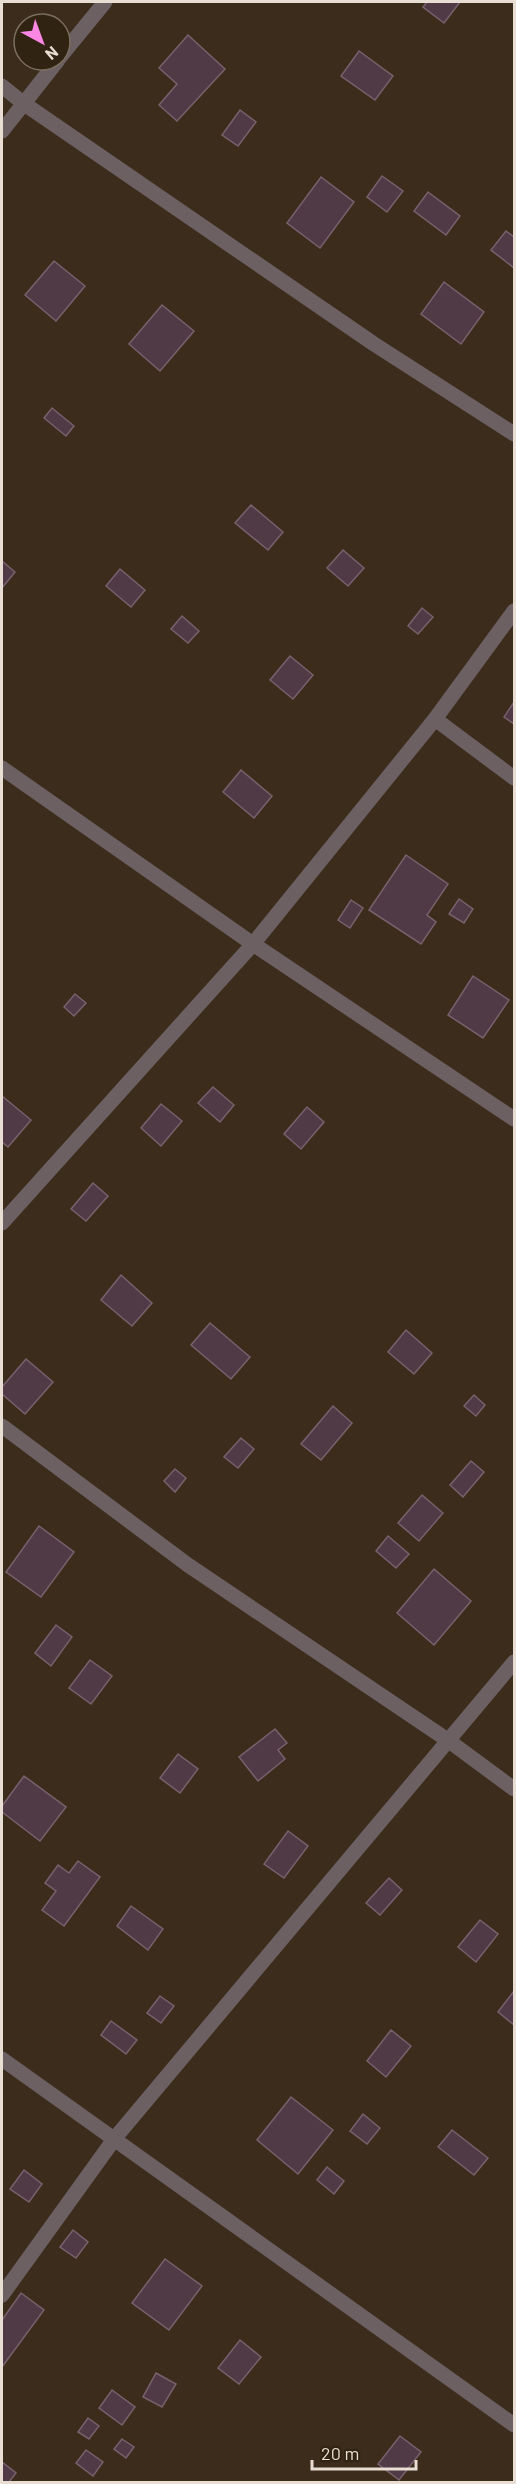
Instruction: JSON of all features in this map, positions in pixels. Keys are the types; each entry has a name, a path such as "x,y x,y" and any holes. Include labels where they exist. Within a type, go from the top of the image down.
{"street":[{"path":"72,42 105,2"},
{"path":"2,130 48,72"},
{"path":"2,86 23,103 374,344 514,434"},
{"path":"2,1223 253,944 435,719 514,611"},
{"path":"435,719 514,778"},
{"path":"2,768 253,944 514,1119"},
{"path":"2,1426 188,1565 449,1741 514,1789"},
{"path":"2,2295 115,2138 514,1662"},
{"path":"2,2059 514,2425"}],"building":[{"path":"427,2 460,2 444,23 423,7"},
{"path":"188,35 225,69 177,121 159,105 177,84 159,68"},
{"path":"359,51 393,76 375,100 341,76"},
{"path":"240,110 256,122 238,146 222,135"},
{"path":"382,176 403,191 387,212 367,197"},
{"path":"321,177 354,202 320,248 287,223"},
{"path":"428,192 460,216 446,235 414,211"},
{"path":"506,231 514,237 514,268 491,250"},
{"path":"54,261 85,286 56,321 25,295"},
{"path":"444,282 484,312 461,344 421,314"},
{"path":"162,305 194,331 160,371 129,344"},
{"path":"52,408 74,426 66,436 44,418"},
{"path":"251,505 283,532 268,550 235,523"},
{"path":"343,550 364,568 348,586 327,568"},
{"path":"2,561 15,572 2,588"},
{"path":"120,569 145,590 131,607 106,586"},
{"path":"422,608 433,617 418,634 408,626"},
{"path":"182,616 199,631 188,643 171,629"},
{"path":"290,656 313,675 293,699 270,680"},
{"path":"514,702 514,724 504,717"},
{"path":"241,770 272,796 254,818 223,792"},
{"path":"406,855 448,884 427,915 436,922 421,944 369,910"},
{"path":"459,899 473,909 464,923 449,914"},
{"path":"351,900 363,908 350,928 338,920"},
{"path":"473,976 509,1000 483,1038 448,1015"},
{"path":"75,994 86,1003 74,1016 64,1007"},
{"path":"213,1087 234,1105 220,1122 198,1103"},
{"path":"2,1096 31,1120 8,1147 2,1142"},
{"path":"161,1104 182,1121 161,1146 141,1128"},
{"path":"307,1107 324,1122 301,1149 284,1134"},
{"path":"93,1183 108,1196 86,1221 71,1209"},
{"path":"121,1275 152,1303 132,1326 101,1300"},
{"path":"210,1323 250,1357 231,1379 191,1345"},
{"path":"406,1330 432,1353 414,1374 388,1352"},
{"path":"26,1359 53,1382 25,1414 2,1394 2,1387"},
{"path":"474,1395 485,1405 476,1416 464,1406"},
{"path":"333,1406 352,1423 321,1460 301,1444"},
{"path":"241,1438 254,1449 238,1468 224,1457"},
{"path":"471,1461 484,1472 463,1497 450,1485"},
{"path":"175,1469 186,1478 175,1492 164,1481"},
{"path":"422,1495 443,1513 419,1541 398,1523"},
{"path":"39,1526 74,1552 41,1597 6,1572"},
{"path":"388,1536 409,1554 396,1568 376,1551"},
{"path":"434,1569 471,1601 434,1645 397,1613"},
{"path":"56,1625 72,1637 51,1666 35,1653"},
{"path":"90,1660 112,1676 91,1704 69,1688"},
{"path":"275,1729 287,1743 278,1750 285,1759 258,1781 239,1757"},
{"path":"178,1754 198,1769 180,1793 160,1778"},
{"path":"24,1776 66,1807 40,1841 2,1812 2,1806"},
{"path":"288,1831 308,1846 284,1878 264,1864"},
{"path":"78,1861 100,1877 64,1926 42,1910 56,1891 45,1883 58,1865 69,1873"},
{"path":"389,1878 402,1890 380,1915 366,1903"},
{"path":"131,1906 163,1929 148,1950 117,1926"},
{"path":"480,1920 498,1934 476,1962 458,1947"},
{"path":"514,1991 514,2025 498,2012"},
{"path":"160,1996 174,2006 161,2023 147,2013"},
{"path":"111,2021 137,2040 126,2054 101,2035"},
{"path":"391,2030 411,2046 386,2077 367,2061"},
{"path":"291,2097 333,2130 298,2174 257,2140"},
{"path":"363,2114 380,2128 367,2144 350,2131"},
{"path":"452,2130 488,2158 474,2175 438,2147"},
{"path":"327,2167 344,2181 334,2194 317,2180"},
{"path":"24,2170 42,2184 29,2202 10,2189"},
{"path":"73,2230 88,2242 76,2258 60,2247"},
{"path":"165,2259 202,2286 169,2330 132,2303"},
{"path":"21,2293 44,2310 2,2367 2,2320"},
{"path":"240,2340 261,2357 239,2384 218,2368"},
{"path":"156,2373 176,2384 162,2407 143,2397"},
{"path":"112,2390 135,2407 122,2425 99,2408"},
{"path":"88,2418 99,2426 89,2439 78,2432"},
{"path":"400,2436 421,2452 399,2480 378,2464"},
{"path":"122,2439 134,2447 126,2458 114,2449"},
{"path":"86,2450 103,2462 93,2476 76,2463"},
{"path":"2,2462 16,2473 9,2482 2,2482"}]}
